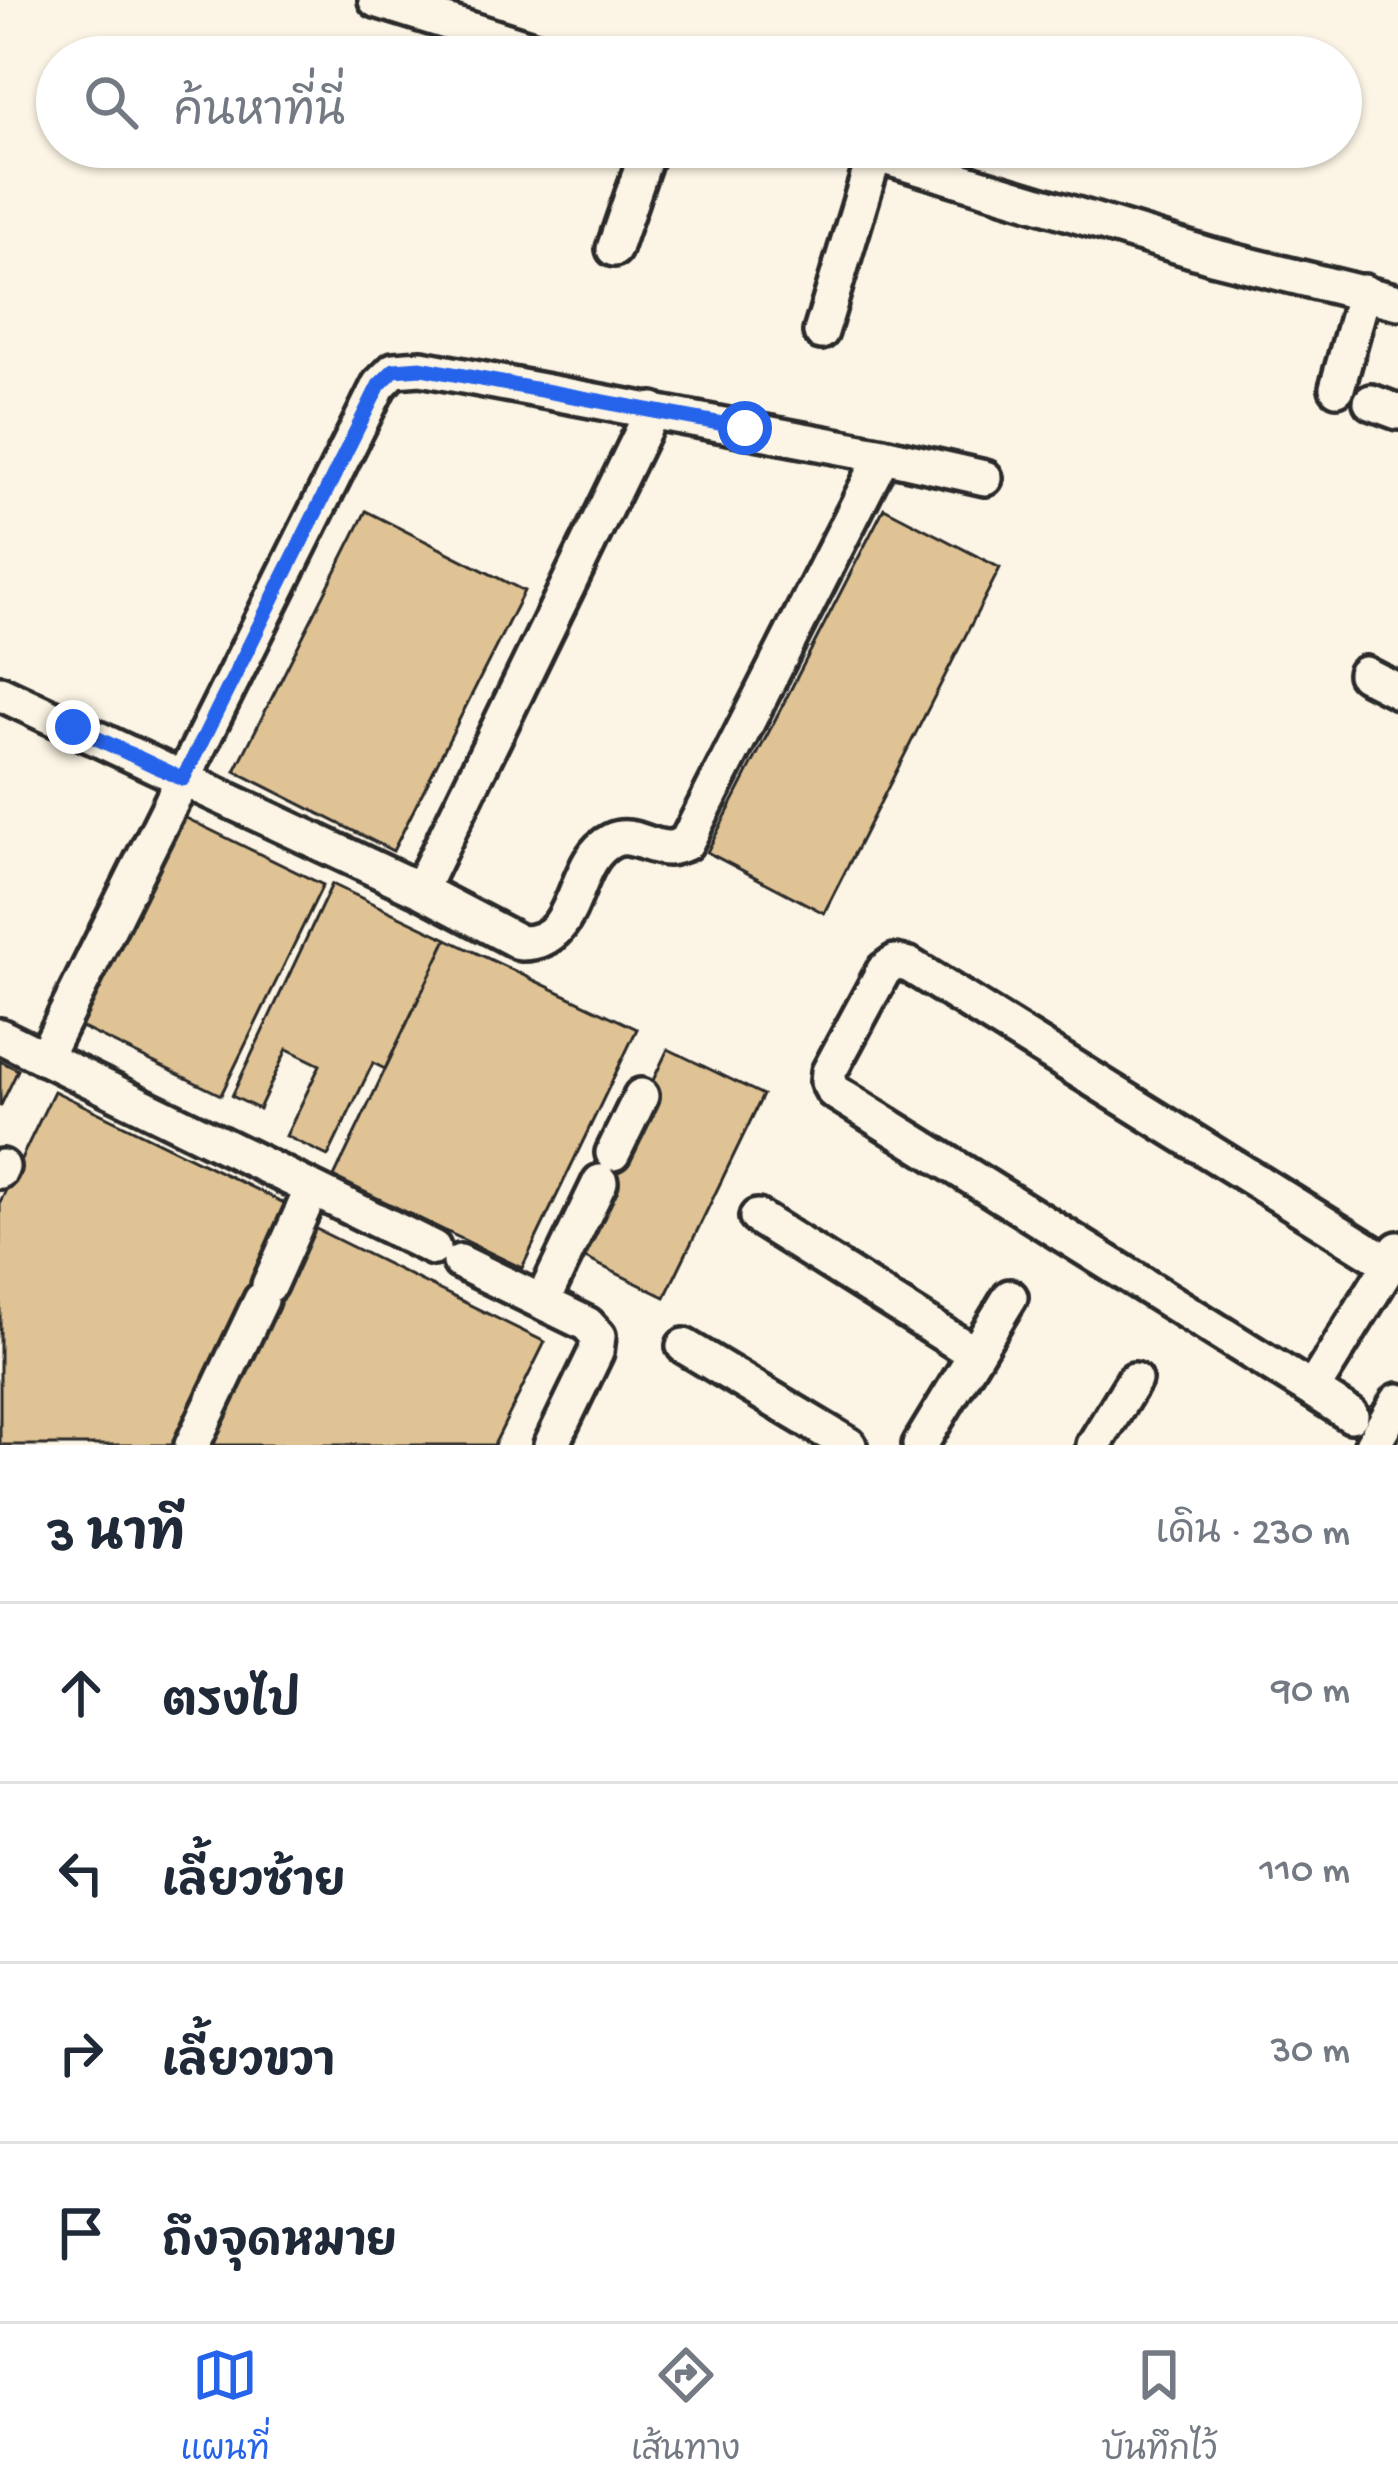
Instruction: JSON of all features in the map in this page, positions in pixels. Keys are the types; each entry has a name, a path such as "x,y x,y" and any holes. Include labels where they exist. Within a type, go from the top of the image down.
{"street":[{"path":"376,0 491,36"},
{"path":"614,249 643,168"},
{"path":"821,332 859,168"},
{"path":"920,168 1212,256 1398,302"},
{"path":"1337,388 1364,292"},
{"path":"44,1058 379,385 394,370 421,368 652,410 985,478"},
{"path":"420,890 652,410"},
{"path":"0,693 420,890 521,943 539,944 556,931 608,842 626,837 667,848 686,843 883,455"},
{"path":"1365,674 1398,691"},
{"path":"1312,1390 1394,1256 909,965 895,962 884,970 829,1072 833,1091 1351,1415"},
{"path":"0,1036 587,1324 598,1336 596,1352 551,1445"},
{"path":"542,1302 641,1096"},
{"path":"192,1445 312,1190"},
{"path":"758,1217 975,1354"},
{"path":"920,1445 1010,1297"},
{"path":"684,1346 849,1445"},
{"path":"1094,1445 1134,1380"},
{"path":"1372,1445 1398,1401"}],"building":[{"path":"884,508 1000,568 824,913 707,852"},
{"path":"366,511 524,591 393,851 235,771"},
{"path":"184,817 323,885 221,1095 81,1027"},
{"path":"332,884 447,939 385,1069 373,1063 328,1156 286,1136 320,1065 287,1049 259,1109 232,1096"},
{"path":"447,939 637,1029 522,1268 334,1177"},
{"path":"668,1049 763,1095 665,1297 571,1251"},
{"path":"0,1061 18,1070 0,1107"},
{"path":"54,1091 290,1206 175,1445 0,1445 0,1202"},
{"path":"308,1225 545,1342 494,1445 201,1445"}],"route":[{"path":"73,727 183,779 379,385 394,370 421,368 745,428"}]}
